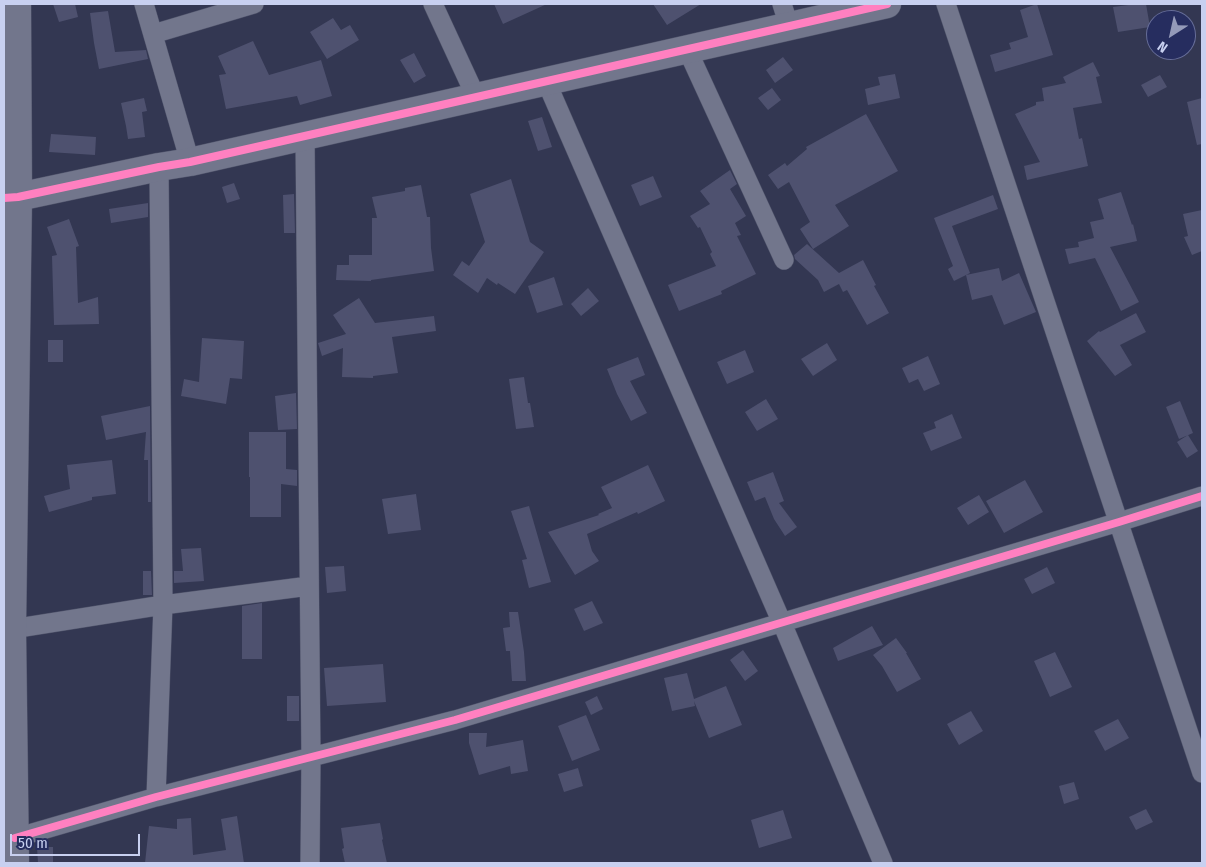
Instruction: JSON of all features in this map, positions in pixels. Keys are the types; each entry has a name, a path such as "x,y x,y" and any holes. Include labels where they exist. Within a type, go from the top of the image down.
{"street":[{"path":"17,4 11,197 12,629 15,850 156,797 455,720 1202,496"},
{"path":"144,4 190,162"},
{"path":"153,34 254,4"},
{"path":"433,4 476,97"},
{"path":"11,197 190,162 687,49 786,15 887,4"},
{"path":"946,4 1202,773"},
{"path":"687,49 784,260"},
{"path":"546,81 782,623 884,863"},
{"path":"305,136 311,756 310,863"},
{"path":"156,797 163,605 159,167"},
{"path":"12,629 163,605 309,586"}],"building":[{"path":"53,4 75,4 78,17 59,22"},
{"path":"494,4 547,4 503,24"},
{"path":"653,4 701,4 667,25"},
{"path":"1037,4 1053,55 995,72 990,55 1011,49 1009,43 1028,37 1020,10"},
{"path":"1146,4 1146,28 1118,32 1113,7"},
{"path":"108,11 115,52 146,50 148,59 99,69 90,13"},
{"path":"333,18 341,30 350,25 359,40 327,59 310,32"},
{"path":"253,41 269,75 321,60 332,96 300,105 297,96 226,109 219,75 226,74 218,56"},
{"path":"414,53 426,76 414,83 400,60"},
{"path":"783,57 793,70 775,83 766,70"},
{"path":"1093,62 1100,76 1096,77 1102,103 1073,108 1079,139 1082,138 1088,166 1027,180 1024,166 1040,162 1015,114 1036,105 1036,102 1044,101 1042,88 1066,83 1063,77"},
{"path":"895,74 900,98 868,105 865,89 880,85 878,77"},
{"path":"1160,75 1167,87 1148,97 1141,85"},
{"path":"772,88 781,100 768,110 758,98"},
{"path":"144,98 147,111 142,112 145,137 128,139 121,103"},
{"path":"1202,98 1202,144 1197,145 1187,102"},
{"path":"866,114 898,171 835,205 849,226 813,249 800,229 810,222 789,182 778,189 768,175 785,163 787,166 807,149 806,147"},
{"path":"542,117 552,147 538,151 528,121"},
{"path":"51,134 96,137 95,155 49,152"},
{"path":"730,170 737,184 730,189 746,216 735,223 741,235 737,236 756,274 721,291 722,294 679,311 668,285 716,266 710,254 712,252 700,227 698,228 690,216 710,204 700,191"},
{"path":"653,176 662,197 640,206 631,185"},
{"path":"511,179 530,242 544,252 515,294 487,278 478,293 453,275 462,261 469,266 485,242 470,194"},
{"path":"234,183 240,199 227,203 222,187"},
{"path":"421,185 427,217 430,217 434,271 371,281 336,280 337,265 349,265 349,255 372,255 372,218 377,218 372,197 405,191 405,188"},
{"path":"1121,192 1137,241 1110,247 1139,302 1121,311 1095,258 1069,264 1065,249 1079,247 1078,242 1094,238 1090,222 1104,219 1098,199"},
{"path":"294,194 295,233 284,233 283,195"},
{"path":"993,195 998,209 952,226 970,273 954,281 948,269 953,266 934,218"},
{"path":"148,203 148,217 111,223 109,209"},
{"path":"1202,210 1202,251 1192,255 1184,237 1188,236 1183,214"},
{"path":"69,219 79,246 76,247 78,303 98,297 99,324 54,325 52,256 57,255 47,227"},
{"path":"807,244 839,273 863,260 876,285 874,286 889,313 867,325 847,290 843,292 839,284 824,292 818,280 795,259 794,255"},
{"path":"999,268 1002,281 1019,273 1036,312 1004,325 992,295 972,300 966,275"},
{"path":"554,277 563,305 537,313 528,286"},
{"path":"588,288 599,301 581,316 571,304"},
{"path":"359,298 375,323 434,316 436,331 392,337 398,373 373,376 373,378 342,377 343,348 322,356 318,343 346,334 333,315"},
{"path":"1136,313 1146,332 1120,345 1132,365 1115,376 1087,341 1099,331"},
{"path":"202,338 244,341 242,379 230,378 226,404 181,396 184,379 199,382"},
{"path":"48,340 63,340 63,362 48,362"},
{"path":"827,343 837,360 813,376 801,359"},
{"path":"745,350 754,372 727,384 717,362"},
{"path":"928,356 940,384 924,391 918,379 909,383 902,368"},
{"path":"638,357 645,375 630,381 647,413 631,421 607,369"},
{"path":"524,377 534,427 516,429 509,379"},
{"path":"296,393 297,429 278,430 275,396"},
{"path":"766,399 778,419 757,431 745,412"},
{"path":"1180,401 1193,433 1179,439 1166,407"},
{"path":"150,406 151,502 148,502 148,460 144,460 146,432 106,440 101,416"},
{"path":"952,414 962,438 931,451 923,433 936,428 934,422"},
{"path":"249,432 286,432 286,469 297,470 297,486 281,484 281,517 250,517"},
{"path":"1188,435 1198,451 1187,458 1177,442"},
{"path":"112,460 116,494 92,497 92,500 49,512 44,496 70,489 67,465"},
{"path":"648,465 665,501 587,534 592,551 599,561 575,575 548,532 599,515 612,508 601,487"},
{"path":"773,472 784,501 779,503 797,527 785,536 774,519 765,497 755,501 747,482"},
{"path":"1025,480 1043,512 1004,533 986,501"},
{"path":"416,494 421,530 388,534 382,499"},
{"path":"979,495 989,512 968,525 957,508"},
{"path":"529,506 551,582 529,588 522,560 527,559 511,511"},
{"path":"201,548 204,581 174,583 174,571 183,571 181,549"},
{"path":"344,566 346,591 327,593 325,567"},
{"path":"1047,567 1055,583 1032,594 1024,579"},
{"path":"143,571 151,571 152,595 143,595"},
{"path":"592,601 603,623 584,631 574,609"},
{"path":"262,603 262,659 242,659 242,606"},
{"path":"509,612 518,612 526,681 512,681 510,651 506,651 503,628 510,627"},
{"path":"872,626 883,645 838,661 833,648"},
{"path":"896,638 907,653 921,679 897,692 882,666 873,655"},
{"path":"743,650 758,671 745,681 730,660"},
{"path":"1055,652 1072,687 1050,697 1034,661"},
{"path":"383,664 386,702 327,706 324,668"},
{"path":"687,673 694,699 726,686 742,725 709,738 694,701 695,706 672,711 664,678"},
{"path":"287,696 299,696 299,721 287,721"},
{"path":"597,696 603,709 591,715 585,702"},
{"path":"971,711 983,731 959,745 947,724"},
{"path":"586,715 600,750 572,761 558,726"},
{"path":"1118,719 1129,738 1105,751 1094,731"},
{"path":"469,733 487,733 486,747 523,740 528,771 511,774 510,766 479,775 469,743"},
{"path":"578,768 583,786 564,792 558,774"},
{"path":"1074,782 1079,799 1064,804 1059,786"},
{"path":"1146,809 1153,822 1136,830 1129,817"},
{"path":"783,810 792,838 759,848 751,820"},
{"path":"237,816 244,863 145,863 149,826 177,829 177,819 191,818 193,855 226,850 221,819"},
{"path":"380,823 387,863 345,863 341,828"},
{"path":"37,847 53,847 53,863 38,863"}],"cycle path":[{"path":"4,198 18,197 190,162 887,4"},
{"path":"15,838 156,797 455,720 1202,496"}]}
